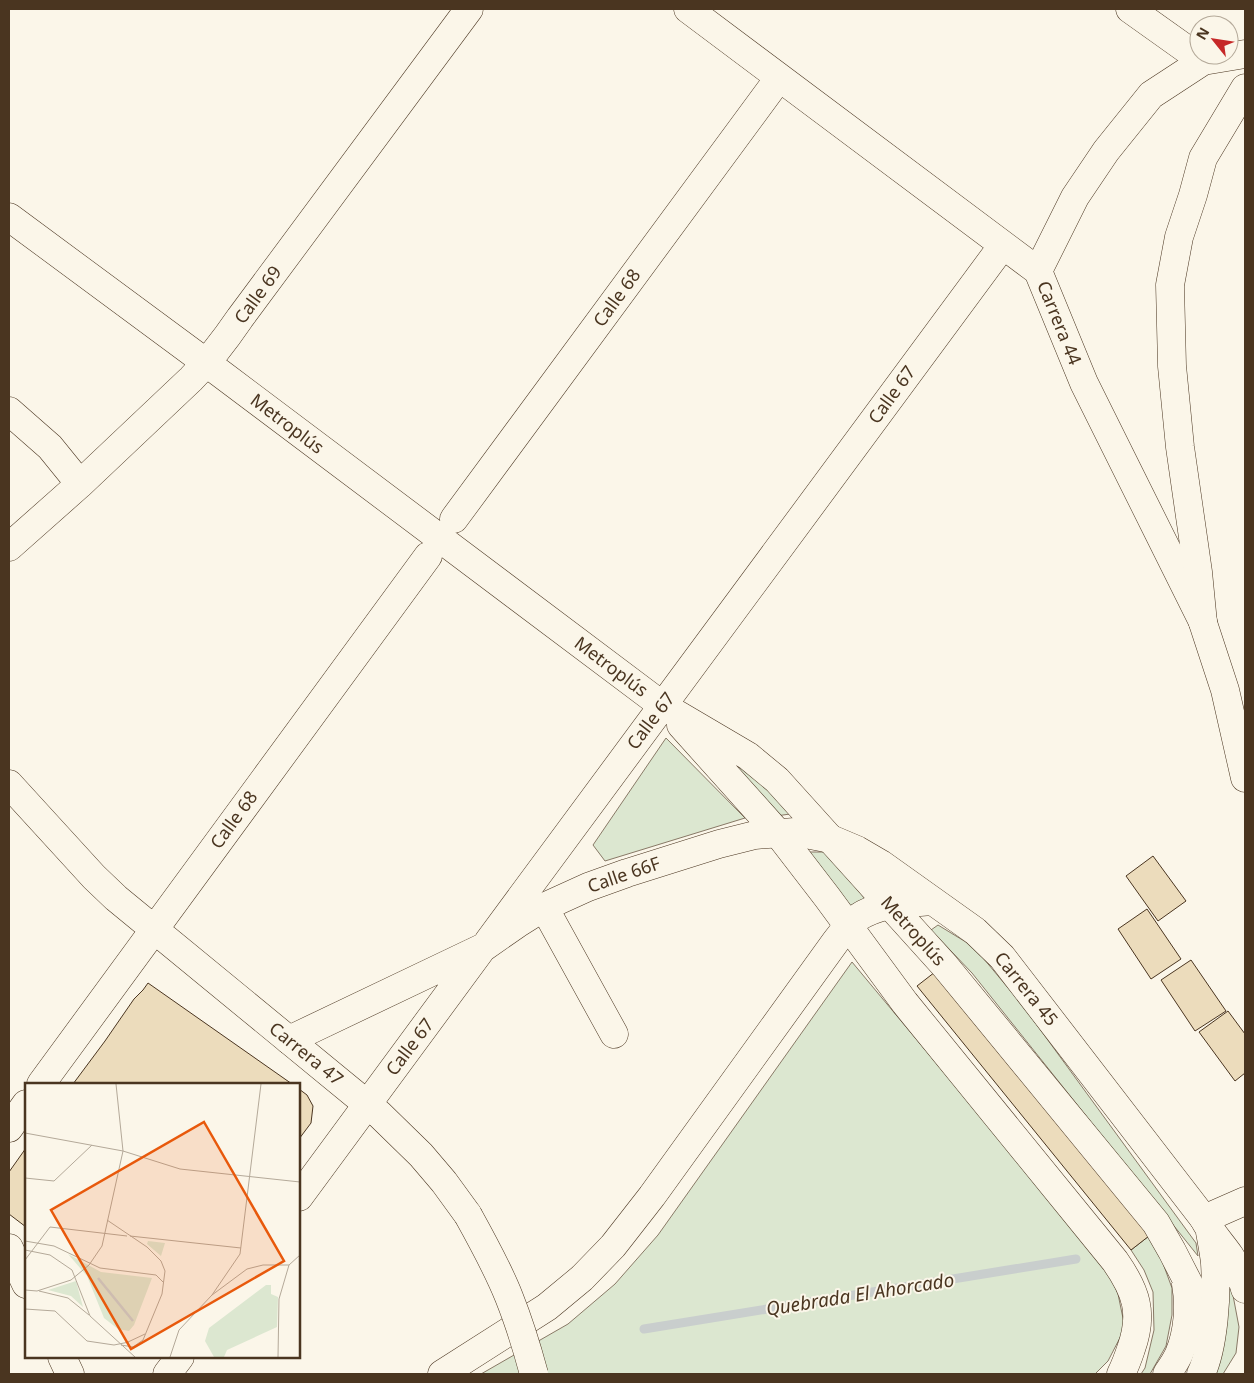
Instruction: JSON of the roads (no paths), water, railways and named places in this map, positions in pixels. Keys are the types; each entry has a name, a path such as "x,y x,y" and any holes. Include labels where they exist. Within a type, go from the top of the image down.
{"street":[{"name":"Calle 69","path":"9,546 80,484 207,363 469,9"},
{"name":"Carrera 44","path":"688,9 1038,271 1084,383 1203,623 1225,690 1245,778"},
{"path":"1130,9 1189,51"},
{"path":"1038,271 1075,197 1122,130 1151,95 1197,65"},
{"name":"Calle 68","path":"454,519 779,78"},
{"path":"1203,623 1198,572 1180,447 1172,366 1170,285 1179,237 1204,158 1245,88"},
{"path":"1193,195 1215,168 1245,116"},
{"name":"Metroplús","path":"9,217 207,363 663,706 748,756 777,780 945,966 1156,1223 1184,1273 1212,1330"},
{"name":"Calle 67","path":"300,1196 1003,245"},
{"path":"9,411 50,447 80,484"},
{"name":"Calle 68","path":"42,1083 428,556"},
{"path":"663,706 776,832 904,1003 1127,1278 1136,1301 1138,1318 1134,1341 1121,1374"},
{"name":"Carrera 47","path":"9,784 94,877 116,898 368,1104 421,1154 468,1215 490,1255 509,1297 525,1340 534,1374"},
{"name":"Carrera 45","path":"776,832 795,832 831,839 857,850 881,864 975,931 1002,957 1230,1256 1245,1290"},
{"name":"Calle 66F","path":"484,947 544,907 588,886 719,844 755,834 776,832"},
{"path":"442,1374 547,1307 582,1278 613,1246 652,1196 848,926 870,911 889,905 933,901"},
{"path":"544,907 614,1034"},
{"path":"289,1040 484,947"},
{"path":"9,1128 25,1105"},
{"path":"1207,1225 1245,1201"},
{"name":"Carrera 45","path":"1203,1372 1212,1330 1216,1277 1215,1261 1207,1225"},
{"path":"9,1248 25,1282"},
{"name":"Metroplús","path":"1167,1374 1179,1354 1185,1336 1188,1305 1184,1273"},
{"path":"62,1358 70,1374"},
{"path":"167,1374 179,1358"}],"waterway":[{"name":"Quebrada El Ahorcado","path":"644,1329 1076,1259"}]}
